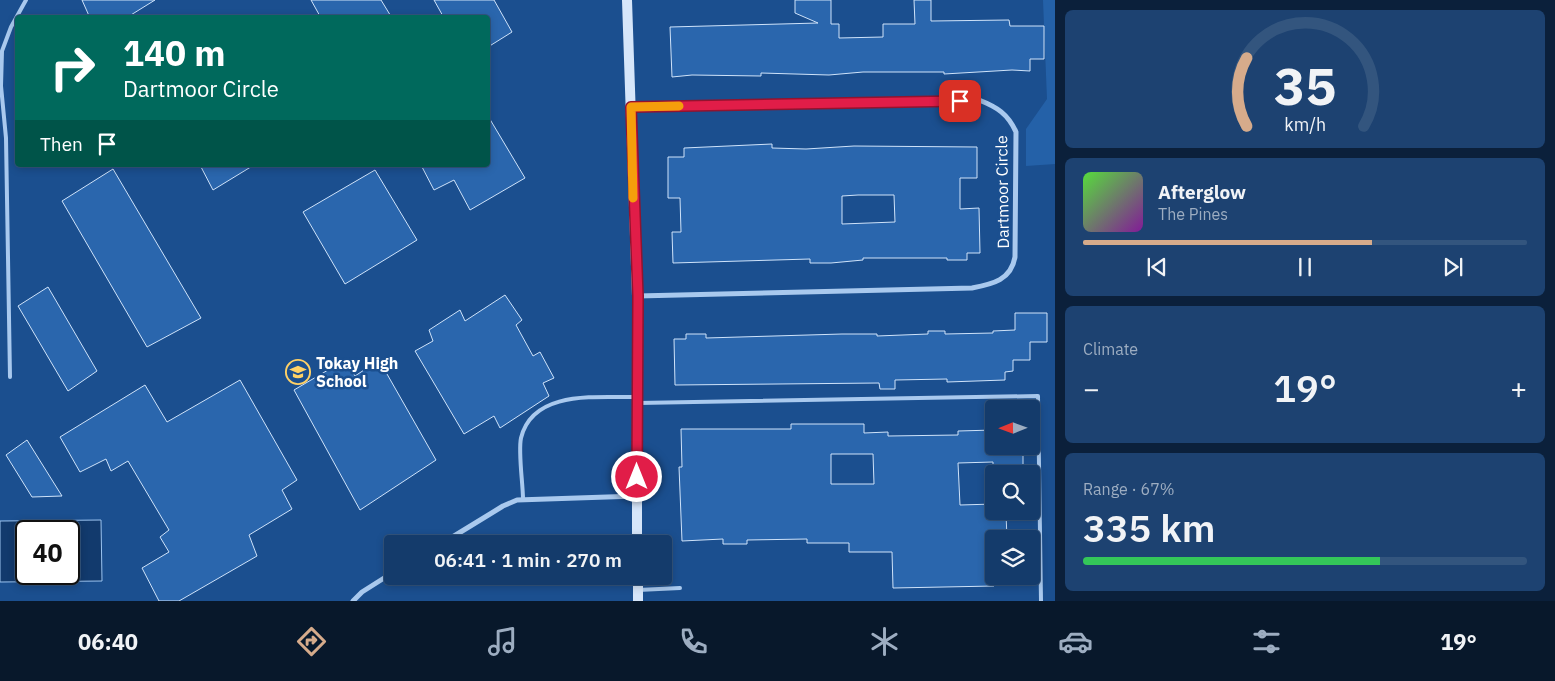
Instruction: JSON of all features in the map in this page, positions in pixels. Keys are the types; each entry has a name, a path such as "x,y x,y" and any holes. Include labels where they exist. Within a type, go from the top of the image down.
{"street":[{"path":"627,0 638,296 638,535"},
{"name":"Dartmoor Circle","path":"631,107 979,100 997,107 1011,121 1016,132 1014,266 1006,277 992,284 972,288 638,296"},
{"path":"456,535 503,506 523,499 637,496"},
{"path":"353,601 362,592 384,578"}],"lane":[{"path":"18,15 26,0"},
{"path":"10,377 6,138 1,86 2,51 15,20"},
{"path":"523,499 521,439 528,420 553,402 576,398 637,400 1038,396 1041,601"},
{"path":"638,596 680,588"}],"shaded area":[{"path":"1043,0 1055,0 1055,164 1026,166 1026,129 1047,99"},
{"path":"80,520 101,520 102,581 80,581"},
{"path":"0,521 15,521 15,582 0,582"}],"building":[{"path":"82,0 155,0 131,15 89,15"},
{"path":"311,0 381,0 390,15 319,15"},
{"path":"434,0 494,0 512,32 490,46 490,15 442,15"},
{"path":"795,0 831,0 831,24 839,24 839,38 883,37 883,24 915,24 914,0 931,0 931,21 1009,20 1010,26 1044,26 1044,59 1030,59 1030,71 1012,70 944,74 944,72 863,72 829,75 761,73 761,76 692,75 672,77 670,27 818,23 795,13"},
{"path":"490,119 525,178 470,210 454,180 434,190 422,167 490,167"},
{"path":"772,144 772,148 806,149 854,146 977,147 977,178 960,178 960,209 979,208 980,253 967,253 967,260 947,260 947,258 863,258 863,260 831,263 810,263 810,259 673,263 672,232 681,232 680,198 668,198 668,157 684,157 684,148","holes":["894,195 895,222 842,224 842,196"]},
{"path":"201,167 251,167 213,190"},
{"path":"113,169 201,318 147,347 62,201"},
{"path":"375,170 417,240 345,284 303,212"},
{"path":"48,287 97,371 68,391 18,306"},
{"path":"505,295 522,320 516,325 533,356 540,352 554,378 543,383 549,396 500,428 494,416 464,434 415,351 433,341 429,330 460,310 465,321"},
{"path":"1015,313 1047,313 1047,342 1030,342 1030,360 1013,360 1013,371 1005,372 1005,380 947,382 947,379 895,380 895,389 880,389 879,383 675,385 674,339 686,339 686,334 706,334 706,338 842,334 877,334 877,336 928,334 928,331 945,331 945,334 993,333 993,331 1015,330"},
{"path":"345,360 355,376 379,360 436,460 360,510 294,390"},
{"path":"240,380 297,480 282,490 292,509 249,535 257,556 179,601 159,601 142,568 169,552 160,537 169,530 128,461 111,471 106,459 80,472 60,437 145,385 167,422"},
{"path":"791,424 864,424 864,433 888,432 888,436 958,435 958,431 985,430 985,455 1023,455 1023,465 993,465 993,462 958,463 960,505 985,504 985,520 1006,520 1007,530 985,530 985,585 994,586 893,588 892,552 849,552 849,543 807,543 807,539 747,540 747,544 723,544 723,539 682,541 679,467 682,467 681,429 791,429","holes":["831,454 873,454 874,484 831,484"]},
{"path":"27,440 62,496 32,497 6,455"}],"slow traffic":[{"path":"633,198 631,107 679,106"}],"place":[{"name":"Tokay High School","path":"298,372"}],"route":[{"path":"637,477 638,296 633,210 631,107 960,101"}]}
